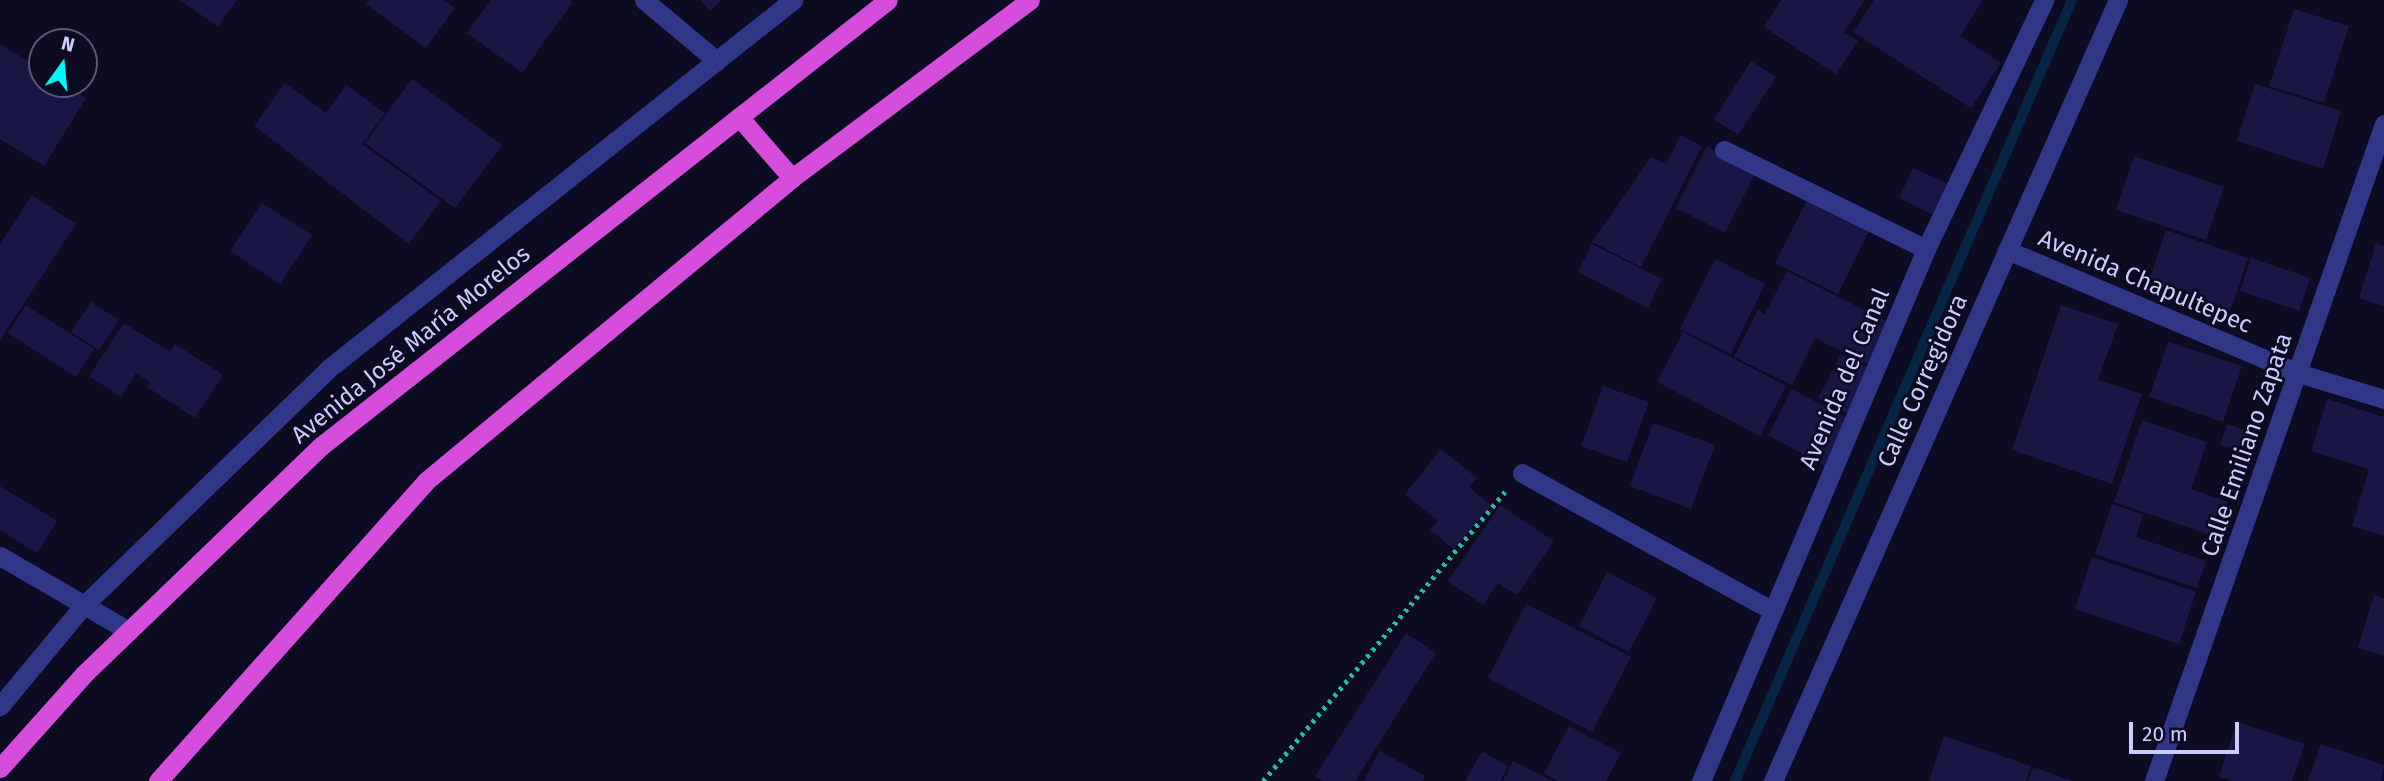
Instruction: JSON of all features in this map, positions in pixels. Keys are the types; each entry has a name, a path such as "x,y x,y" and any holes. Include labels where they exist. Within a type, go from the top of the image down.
{"highway":[{"name":"Avenida José María Morelos","path":"0,768 128,631 321,446 888,0"},
{"path":"158,781 426,481 792,178 1030,0"},
{"path":"739,117 792,178"}],"street":[{"path":"644,0 717,61"},
{"name":"Avenida José María Morelos","path":"0,706 84,605 328,369 793,0"},
{"name":"Avenida del Canal","path":"1701,781 1926,249 2044,0"},
{"name":"Calle Corregidora","path":"1776,780 2118,0"},
{"name":"Calle Emiliano Zapata","path":"2154,781 2384,124"},
{"path":"1724,149 1926,249"},
{"name":"Avenida Chapultepec","path":"2007,250 2298,373 2384,398"},
{"path":"1522,473 1773,611"},
{"path":"0,556 128,631"}],"path":[{"path":"1263,781 1522,473"}],"building":[{"path":"180,0 237,0 218,27"},
{"path":"369,0 444,0 455,8 426,48 366,4"},
{"path":"491,0 573,2 522,73 467,33"},
{"path":"700,0 722,0 710,11"},
{"path":"1781,0 1865,0 1844,32 1858,41 1836,74 1764,27"},
{"path":"1874,0 1983,0 1960,36 2001,63 1971,108 1853,32"},
{"path":"2294,9 2349,26 2324,103 2269,86"},
{"path":"0,44 28,61 28,98 86,98 44,166 0,139"},
{"path":"1751,61 1776,77 1738,135 1714,119"},
{"path":"412,79 502,145 455,208 365,143"},
{"path":"285,83 326,113 346,85 385,113 362,144 441,201 409,244 254,126"},
{"path":"2255,84 2341,111 2323,169 2237,141"},
{"path":"1681,135 1702,146 1641,267 1592,242 1651,157 1666,164"},
{"path":"1707,146 1756,172 1725,233 1676,208"},
{"path":"2134,156 2224,187 2206,240 2116,210"},
{"path":"1913,168 1949,184 1934,215 1899,198"},
{"path":"32,195 76,224 0,340 0,244"},
{"path":"1807,200 1869,231 1838,294 1775,263"},
{"path":"262,203 312,235 280,284 230,251"},
{"path":"2166,230 2248,258 2230,312 2148,284"},
{"path":"2376,243 2384,246 2384,306 2359,298"},
{"path":"1592,244 1662,279 1648,308 1578,272"},
{"path":"2251,258 2310,278 2299,311 2240,291"},
{"path":"1715,259 1765,284 1731,354 1680,329"},
{"path":"1787,271 1892,324 1871,366 1815,338 1792,385 1734,357 1758,310 1765,314"},
{"path":"91,302 119,320 99,350 71,332"},
{"path":"26,305 94,349 76,377 8,333"},
{"path":"2061,305 2118,324 2098,380 2142,394 2112,484 2012,450"},
{"path":"124,323 170,352 175,344 223,375 195,418 147,387 150,382 136,373 121,397 89,376"},
{"path":"1683,332 1786,386 1760,436 1657,382"},
{"path":"2168,342 2242,366 2223,422 2149,397"},
{"path":"1841,354 1873,370 1851,415 1818,398"},
{"path":"1603,386 1649,402 1627,462 1581,446"},
{"path":"1792,389 1852,421 1827,467 1768,435"},
{"path":"2327,399 2384,417 2384,536 2352,526 2369,469 2311,451"},
{"path":"2142,420 2207,442 2191,489 2228,502 2216,537 2114,502"},
{"path":"1653,423 1715,445 1691,509 1630,486"},
{"path":"2227,424 2253,433 2245,454 2220,445"},
{"path":"1441,449 1477,478 1469,487 1491,505 1454,549 1430,530 1438,521 1405,494"},
{"path":"0,486 57,521 37,553 0,530"},
{"path":"2112,504 2143,515 2136,537 2206,561 2197,588 2095,554"},
{"path":"1500,505 1554,541 1517,595 1498,583 1483,605 1448,581"},
{"path":"2092,557 2196,592 2179,644 2075,609"},
{"path":"1607,572 1657,598 1629,652 1579,626"},
{"path":"2374,595 2384,598 2384,656 2358,648"},
{"path":"1526,604 1631,657 1592,732 1488,678"},
{"path":"1406,633 1436,653 1355,781 1323,781 1315,776"},
{"path":"2237,722 2305,744 2292,781 2234,781 2219,776"},
{"path":"1569,726 1621,753 1606,781 1558,781 1544,773"},
{"path":"1944,736 2031,766 2026,781 1929,781"},
{"path":"2321,744 2384,765 2381,781 2308,781"},
{"path":"1380,751 1425,776 1422,781 1363,781"},
{"path":"1482,751 1508,766 1500,781 1465,781"},
{"path":"1513,761 1553,781 1503,781"},
{"path":"2033,767 2072,781 2028,781"}],"waterway":[{"path":"1735,781 2072,0"}]}
